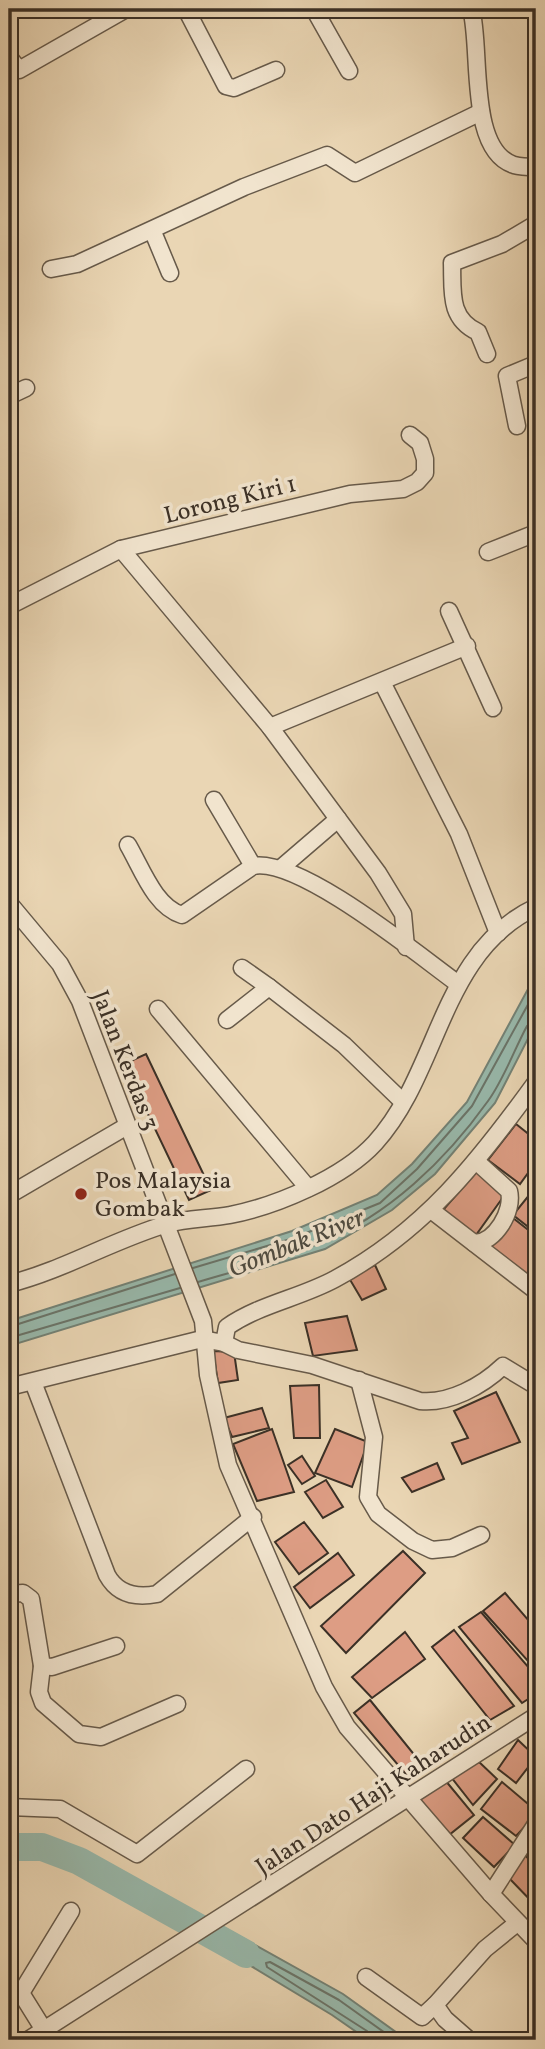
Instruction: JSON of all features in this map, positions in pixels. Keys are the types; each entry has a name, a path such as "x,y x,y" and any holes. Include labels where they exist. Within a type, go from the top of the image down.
{"street":[{"path":"186,9 226,86 234,88 276,70"},
{"path":"314,9 349,71"},
{"path":"471,9 481,112 489,144 512,165 536,167"},
{"path":"9,57 19,70 122,11"},
{"path":"51,269 77,264 152,232 244,187 327,155 355,173 481,112"},
{"path":"487,354 478,332 468,327 454,312 452,263 502,244 536,224"},
{"path":"152,232 170,273"},
{"path":"517,426 507,376 536,364"},
{"path":"9,396 26,388"},
{"name":"Lorong Kiri 1","path":"9,606 121,549 350,494 403,489 425,473 425,459 420,443 410,435"},
{"path":"488,552 536,533"},
{"path":"121,549 270,727 338,819 404,914 406,947"},
{"path":"449,611 493,708"},
{"path":"270,727 467,646"},
{"path":"382,682 459,834 498,933"},
{"path":"215,800 253,866"},
{"path":"281,868 338,819"},
{"path":"128,845 160,901 170,912 182,915 253,866 264,864 281,868 344,902 457,983"},
{"name":"Jalan Kerdas 3","path":"9,903 60,964 71,982 177,1248 203,1321 202,1339"},
{"path":"9,1284 61,1268 168,1224 247,1211 308,1188 373,1145 403,1102 457,983 498,933 536,907"},
{"path":"243,968 344,1045 403,1102"},
{"path":"227,1020 269,987"},
{"path":"158,1009 308,1188"},
{"path":"224,1343 228,1327 247,1313 321,1285 354,1268 431,1210 531,1099 536,1082"},
{"path":"9,1195 127,1126"},
{"path":"474,1243 482,1243 500,1226 510,1196 509,1191 477,1162"},
{"path":"431,1210 536,1291"},
{"path":"202,1339 228,1465 253,1517 324,1687 347,1727 491,1894 536,1941"},
{"path":"9,1387 202,1339 224,1343 238,1350 302,1362 420,1401 435,1403 449,1400 503,1366 536,1386"},
{"path":"359,1380 374,1437 368,1497 378,1514 413,1541 432,1550 452,1548 481,1535"},
{"path":"33,1381 102,1562 110,1581 118,1589 139,1596 157,1594 253,1517"},
{"path":"9,1594 23,1594 31,1599 42,1666 39,1692 43,1703 79,1734 101,1737 177,1704"},
{"path":"42,1666 52,1667 116,1646"},
{"name":"Jalan Dato Haji Kaharudin","path":"29,2040 536,1716"},
{"path":"9,1807 60,1809 136,1854 246,1769"},
{"path":"491,1894 536,1824"},
{"path":"44,2030 21,1993 71,1911"},
{"path":"366,1977 422,2017 485,1949 517,1923"},
{"path":"435,2005 445,2019 469,2040"}],"water":[{"name":"Gombak River","path":"536,980 536,1023 495,1103 435,1174 392,1210 325,1249 9,1346 9,1321 292,1231 377,1195 412,1164 467,1102 528,989"},
{"path":"9,1837 44,1840 69,1848 77,1853 73,1866 43,1856 9,1856"},
{"path":"223,1927 343,1994 407,2040 368,2040 332,2015 208,1940"}],"building":[{"path":"146,1054 211,1190 189,1200 124,1064"},
{"path":"516,1124 536,1140 536,1162 520,1184 488,1160"},
{"path":"479,1169 506,1193 476,1235 443,1210"},
{"path":"534,1189 536,1191 536,1233 513,1215"},
{"path":"513,1218 536,1236 536,1284 490,1248"},
{"path":"375,1265 386,1289 362,1300 349,1278"},
{"path":"347,1316 357,1350 313,1356 305,1323"},
{"path":"213,1351 234,1352 238,1380 218,1383"},
{"path":"319,1385 320,1438 294,1438 290,1386"},
{"path":"496,1392 520,1442 462,1464 452,1443 468,1438 454,1411"},
{"path":"262,1408 269,1428 232,1437 224,1418"},
{"path":"272,1429 294,1492 257,1501 233,1444"},
{"path":"335,1429 368,1442 352,1487 315,1473"},
{"path":"302,1456 315,1476 302,1484 288,1465"},
{"path":"437,1463 444,1479 412,1492 402,1478"},
{"path":"326,1480 343,1507 323,1518 305,1492"},
{"path":"304,1522 328,1553 299,1574 275,1542"},
{"path":"403,1551 425,1573 346,1653 321,1626"},
{"path":"338,1553 354,1575 310,1608 294,1587"},
{"path":"505,1593 536,1629 536,1670 483,1611"},
{"path":"481,1612 536,1676 536,1694 522,1703 459,1627"},
{"path":"454,1630 514,1706 490,1720 432,1647"},
{"path":"405,1632 425,1659 372,1698 352,1677"},
{"path":"370,1700 425,1768 409,1778 354,1713"},
{"path":"518,1740 536,1757 516,1783 498,1769"},
{"path":"477,1760 497,1779 473,1805 451,1777"},
{"path":"445,1780 474,1815 449,1835 418,1798"},
{"path":"502,1782 534,1809 535,1816 516,1836 481,1809"},
{"path":"483,1817 515,1845 494,1867 463,1838"},
{"path":"525,1855 536,1867 536,1906 507,1876"}],"waterway":[{"path":"9,1847 42,1847 79,1861 246,1954"}],"place":[{"name":"Pos Malaysia Gombak","path":"81,1194"}]}
